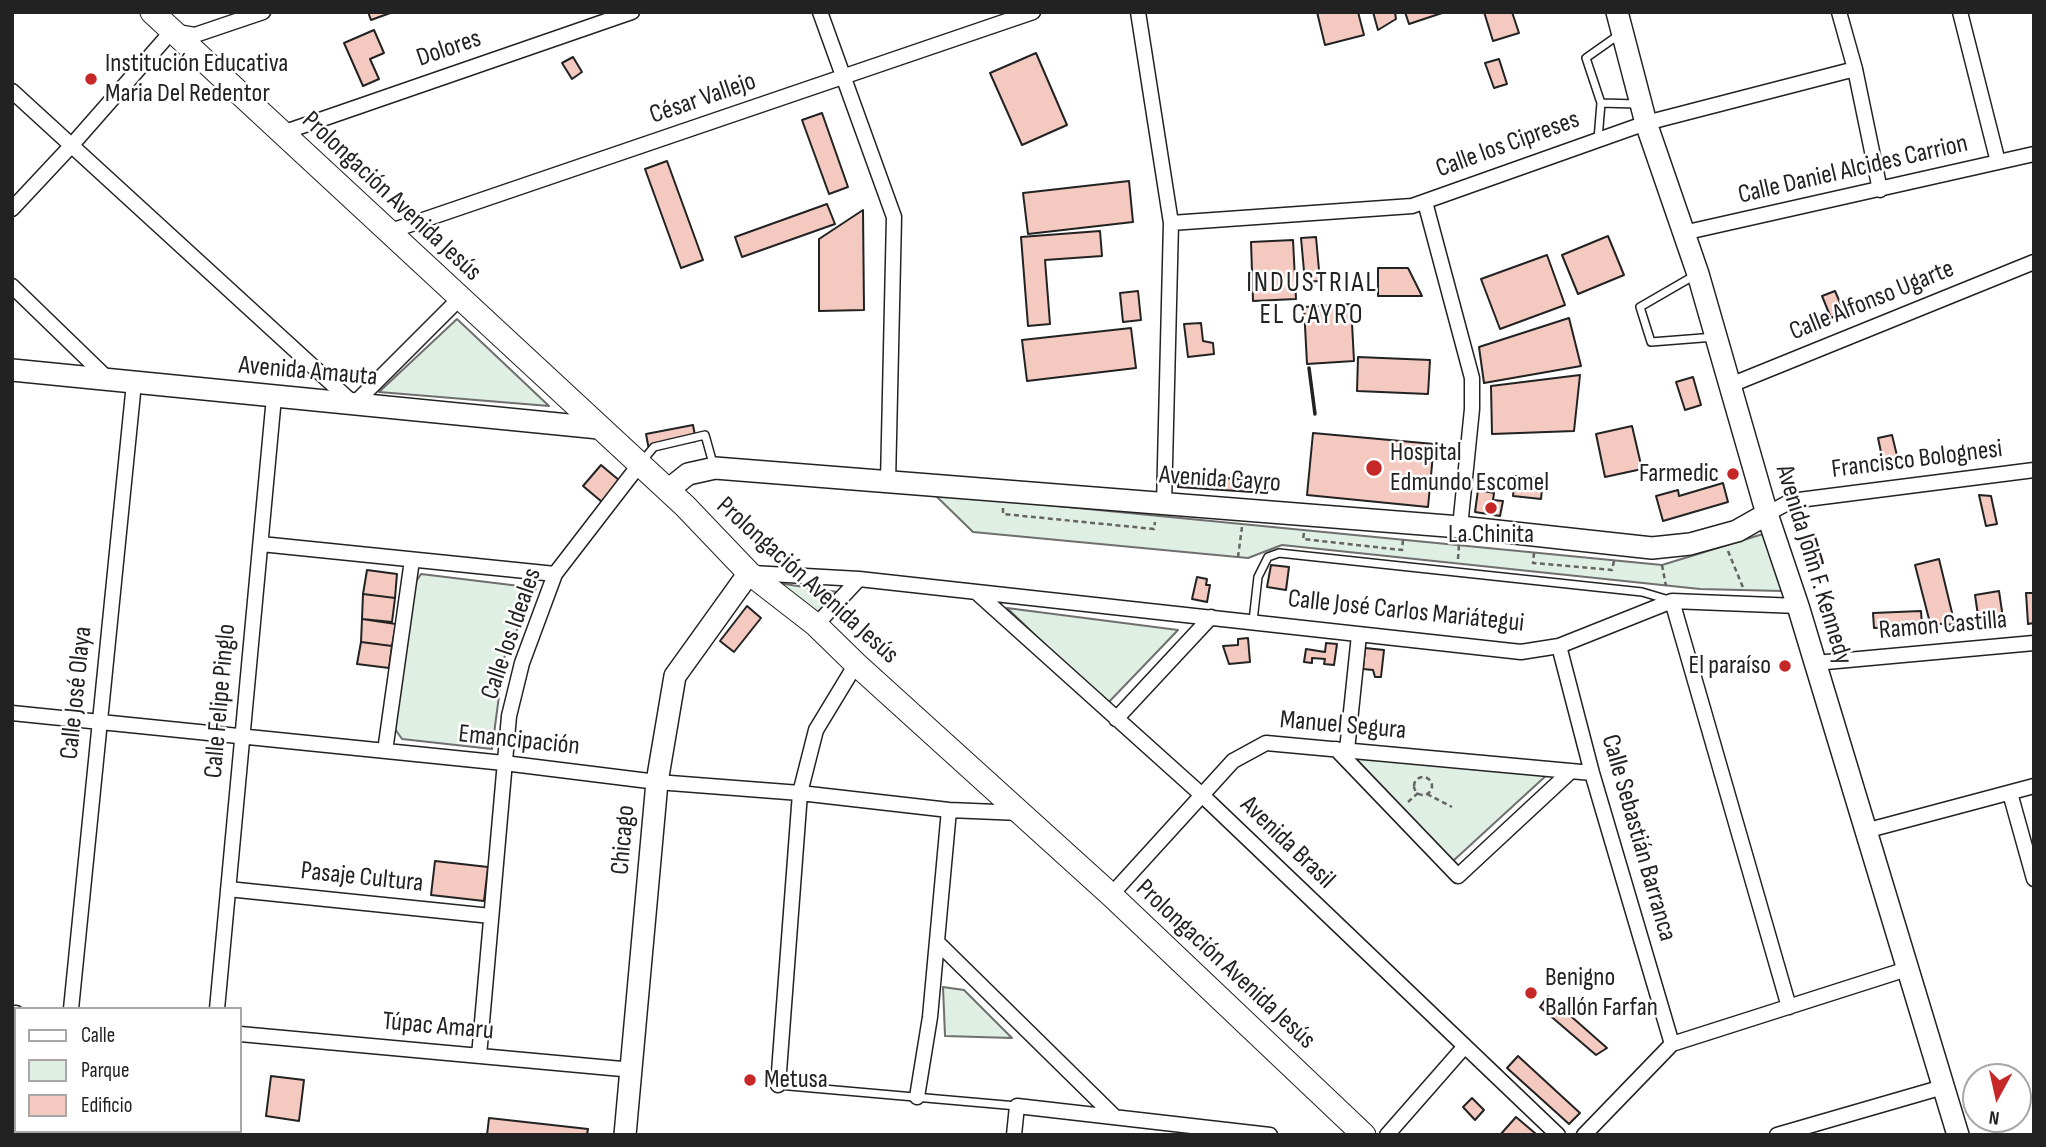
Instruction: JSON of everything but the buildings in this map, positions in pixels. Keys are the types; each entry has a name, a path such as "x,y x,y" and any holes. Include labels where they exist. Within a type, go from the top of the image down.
{"main road":[{"name":"Prolongación Avenida Jesús","path":"152,12 668,490 749,573 816,625 1111,895 1364,1135"},
{"name":"Avenida John F. Kennedy","path":"1620,22 1644,114 1698,274 1728,386 1798,606 1958,1135"},
{"name":"Avenida Amauta","path":"12,370 599,428"},
{"name":"Avenida Cayro","path":"668,490 688,474 715,468 1164,504 1459,536 1652,548 1690,544 1737,531 1767,514"},
{"name":"Chicago","path":"625,1135 657,782 675,676 749,573"}],"street":[{"path":"12,209 172,32 195,35 262,12"},
{"name":"Dolores","path":"282,133 609,16 632,12"},
{"path":"820,12 894,217 888,482"},
{"name":"César Vallejo","path":"388,232 1033,12"},
{"path":"1138,12 1171,223 1164,504"},
{"path":"1839,12 1855,69 1880,190"},
{"path":"1960,12 1998,162"},
{"name":"Calle los Cipreses","path":"1171,223 1412,206 1598,139 1644,114 1855,69"},
{"path":"12,91 354,404 460,298"},
{"name":"Calle Daniel Alcides Carrion","path":"1683,233 2034,153"},
{"path":"1425,202 1472,378 1472,409 1459,536"},
{"name":"Calle Alfonso Ugarte","path":"1728,386 2034,262"},
{"path":"12,286 109,380"},
{"name":"Calle José Olaya","path":"71,1007 134,383"},
{"name":"Calle Felipe Pinglo","path":"217,1007 274,397"},
{"name":"Calle los Ideales","path":"479,1056 509,716 522,663 555,574 639,465"},
{"name":"Francisco Bolognesi","path":"1767,514 1791,501 2034,470"},
{"path":"261,544 555,574"},
{"path":"385,751 412,560"},
{"name":"Calle José Carlos Mariátegui","path":"749,573 859,579 1521,652 1559,646 1672,601"},
{"path":"816,625 859,579"},
{"name":"Avenida Brasil","path":"976,592 1203,796 1558,1135"},
{"path":"1789,1007 1672,601 1798,606"},
{"path":"1116,719 1211,617"},
{"path":"1359,635 1342,749 1458,876 1571,771"},
{"name":"Ramon Castilla","path":"1815,663 2034,643"},
{"name":"Calle Sebastián Barranca","path":"1559,646 1592,773 1672,1044"},
{"path":"779,1084 800,793 816,730 856,664"},
{"name":"Emancipación","path":"12,713 504,763 657,782 800,793 949,810 1021,813"},
{"name":"Manuel Segura","path":"1111,895 1233,761 1266,743 1592,773"},
{"path":"1866,831 2034,786"},
{"path":"2010,793 2034,879"},
{"path":"917,1097 930,1017 949,810"},
{"name":"Pasaje Cultura","path":"228,889 491,916"},
{"path":"937,942 1115,1117"},
{"path":"1584,1135 1672,1044 1907,969"},
{"name":"Túpac Amaru","path":"242,1034 633,1070"},
{"path":"1387,1135 1465,1046"},
{"path":"1777,1135 1823,1128 1943,1087"},
{"path":"1014,1135 1017,1106 1270,1135"}],"lane":[{"path":"1598,139 1601,103 1586,58 1620,22"},
{"path":"1601,103 1644,114"},
{"path":"1698,274 1640,307 1651,342 1715,337"},
{"path":"639,465 654,447 705,435 715,468"},
{"path":"1253,621 1258,577 1268,557 1279,553 1642,592 1672,601"},
{"path":"779,1084 1017,1106"}],"path":[{"path":"1003,514 1154,529"},
{"path":"1238,557 1241,533"},
{"path":"1356,545 1357,535"},
{"path":"1459,536 1459,553"},
{"path":"1303,539 1402,550"},
{"path":"1726,546 1744,590"},
{"path":"1533,563 1612,570"},
{"path":"1662,565 1672,601"},
{"path":"1418,793 1415,782 1425,777 1430,780 1432,786 1426,794"},
{"path":"1418,793 1426,794 1452,807"},
{"path":"1404,806 1418,793"}],"green space":[{"path":"457,319 549,406 379,392"},
{"path":"934,494 1662,565 1763,534 1782,591 1700,589 1282,545 1248,558 973,532"},
{"path":"421,574 536,588 504,658 492,749 402,739 395,729 413,586"},
{"path":"778,583 837,592 820,619"},
{"path":"1007,608 1178,630 1107,704"},
{"path":"1355,758 1549,773 1453,861"},
{"path":"943,987 964,990 1012,1038 945,1036"}],"wall":[{"path":"1309,368 1315,414"}],"place":[{"name":"Institución Educativa Maria Del Redentor","path":"91,79"},
{"name":"Hospital Edmundo Escomel","path":"1374,468"},
{"name":"Farmedic","path":"1733,474"},
{"name":"La Chinita","path":"1491,508"},
{"name":"El paraíso","path":"1785,666"},
{"name":"Benigno Ballón Farfan","path":"1531,993"},
{"name":"Metusa","path":"750,1080"}],"district":[{"name":"INDUSTRIAL EL CAYRO","path":"1312,300"}]}
